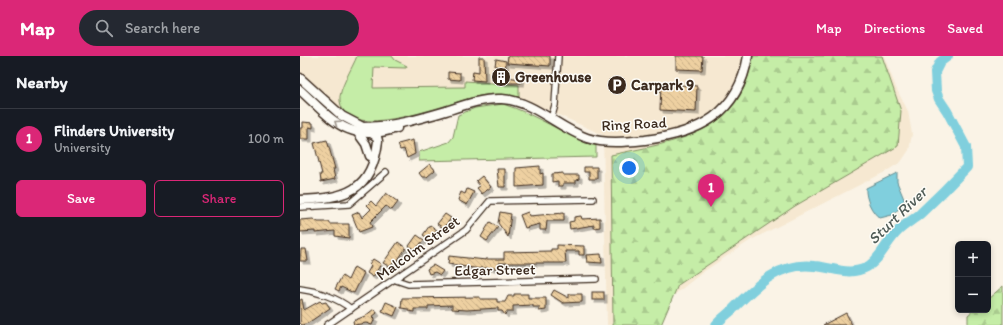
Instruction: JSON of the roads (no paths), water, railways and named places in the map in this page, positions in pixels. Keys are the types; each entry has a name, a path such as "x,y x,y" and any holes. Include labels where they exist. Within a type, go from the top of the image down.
{"street":[{"path":"551,119 555,105 558,56"},
{"name":"Ring Road","path":"360,130 373,134 479,102 503,100 520,103 584,137 609,142 641,140 685,132 706,123 724,108 740,84 748,56"},
{"path":"300,78 360,130 370,156"},
{"path":"300,90 341,126 360,130"},
{"path":"319,108 332,106"},
{"path":"377,147 393,127"},
{"name":"Ring Road","path":"360,130 393,127"},
{"path":"300,195 328,194 349,187 364,172 370,156 373,134 378,137 377,147 369,173 360,184 346,194 335,197 300,200"},
{"path":"300,208 349,204 386,172"},
{"name":"Malcolm Street","path":"327,325 396,280 466,230 490,201 593,199"},
{"name":"Edgar Street","path":"396,280 408,284 596,279"},
{"path":"300,289 313,291 346,304 351,309"}],"water":[{"path":"897,173 897,182 904,199 904,204 892,215 880,218 874,213 870,205 866,188"}],"waterway":[{"name":"Sturt River","path":"716,325 761,283 780,271 791,267 802,266 814,266 840,271 854,271 860,270 872,264 898,231 920,214 967,167 966,147 936,91 935,72 940,62 948,56"}],"place":[{"name":"Greenhouse","path":"501,77"},
{"name":"Carpark 9","path":"617,85"},
{"name":"Flinders University","path":"711,207"}]}
